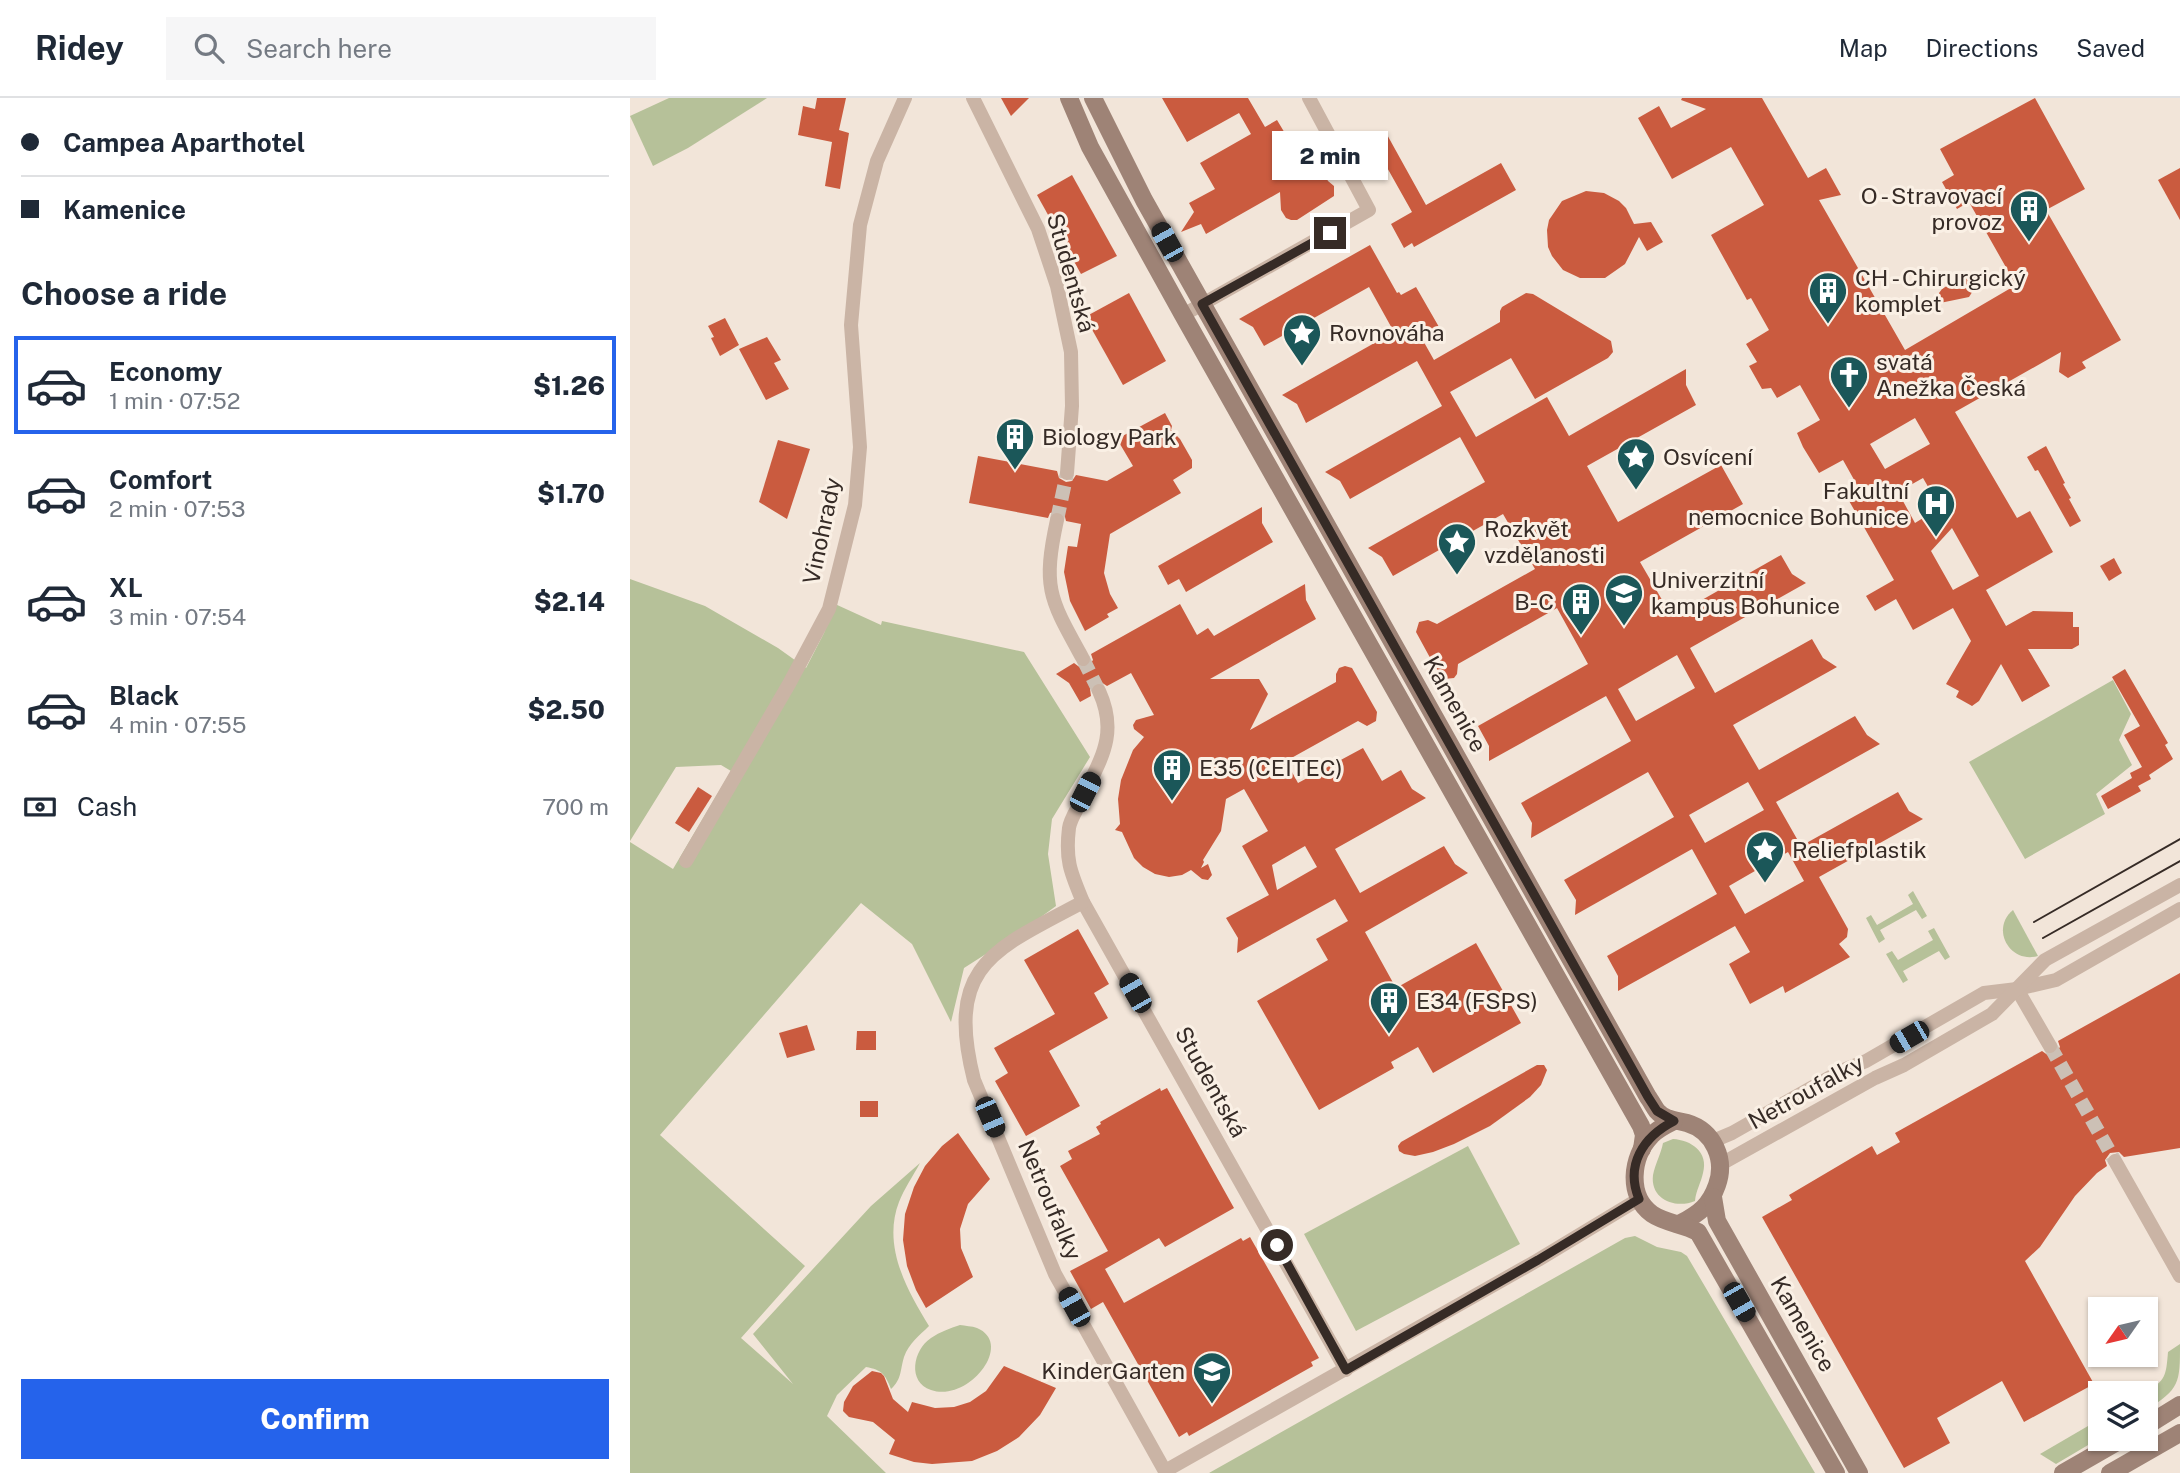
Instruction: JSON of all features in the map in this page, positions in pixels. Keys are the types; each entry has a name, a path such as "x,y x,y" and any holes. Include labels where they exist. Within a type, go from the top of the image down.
{"street":[{"name":"Vinohrady","path":"686,861 789,684 829,609 855,505 859,459 851,325 860,225 877,161 905,98"},
{"name":"Studentská","path":"974,98 1038,229 1057,286 1071,352 1072,406 1067,473"},
{"name":"Kamenice","path":"1069,98 1090,147 1183,315 1641,1126 1644,1135 1634,1178 1639,1199 1653,1214 1698,1232 1836,1473"},
{"name":"Kamenice","path":"1093,98 1144,200 1648,1097 1657,1111 1674,1121 1695,1126 1713,1141"},
{"path":"1183,315 1369,211 1309,98"},
{"path":"1057,520 1050,550 1048,577 1052,601 1083,659"},
{"name":"Studentská","path":"1099,691 1109,720 1108,738 1103,755 1069,825 1068,865 1083,902 1346,1370"},
{"name":"Netroufalky","path":"1721,1164 1992,1014 2045,960 2180,885"},
{"name":"Netroufalky","path":"1083,902 1015,938 988,960 968,990 966,1048 974,1080 1055,1273 1165,1472 1538,1260 1639,1199"},
{"name":"Netroufalky","path":"1713,1141 1841,1072 1866,1062 1984,993 2056,980 2180,909"},
{"path":"2017,989 2050,1046"},
{"path":"1642,1149 1650,1136 1674,1121"},
{"path":"1713,1141 1721,1164"},
{"path":"2115,1161 2180,1276"},
{"name":"Kamenice","path":"1721,1164 1713,1197 1717,1221 1859,1473"},
{"path":"1681,1223 1700,1212 1713,1197"},
{"path":"2158,1419 2180,1405"},
{"path":"2110,1473 2180,1433"},
{"path":"2063,1473 2101,1451"}],"green space":[{"path":"669,98 767,98 688,148 653,166 630,116"},
{"path":"630,579 705,606 778,648 806,668 835,604 881,625 882,621 1024,652 1090,757 1052,819 1048,854 1056,906 964,968 951,1022 912,944 861,903 660,1135 805,1266 741,1338 793,1384 753,1334 871,1206 920,1163 899,1202 893,1235 905,1283 929,1326 909,1348 899,1378 891,1389 882,1374 866,1367 837,1395 827,1416 886,1473 630,1473 630,842 673,869 731,771 721,765 676,767 630,841"},
{"path":"2113,680 2131,714 2119,740 2132,765 2096,794 2105,814 2025,859 1969,762"},
{"path":"1913,891 1927,916 1922,919 1916,910 1880,930 1885,939 1879,943 1866,918 1871,915 1877,925 1913,904 1908,895"},
{"path":"2013,910 2038,956 2019,955 2006,943 2003,926"},
{"path":"1934,928 1950,957 1945,960 1939,951 1903,971 1908,980 1903,983 1886,954 1892,951 1898,960 1933,940 1928,931"},
{"path":"1673,1139 1692,1145 1701,1153 1704,1166 1695,1201 1673,1203 1660,1196 1653,1184 1653,1175 1663,1143"},
{"path":"1468,1146 1520,1244 1356,1331 1304,1234"},
{"path":"1635,1236 1657,1247 1681,1252 1687,1256 1815,1473 1209,1473 1625,1238"},
{"path":"960,1325 977,1328 987,1336 991,1346 989,1358 982,1370 959,1388 945,1392 923,1386 918,1380 915,1366 920,1350 934,1336"},
{"path":"2180,1344 2178,1376 2172,1390 2158,1402 2158,1383 2165,1372 2168,1352"},
{"path":"2088,1426 2088,1445 2056,1464 2040,1454"}],"building":[{"path":"817,98 846,98 839,130 849,133 840,189 825,186 832,142 798,135 803,106 815,109"},
{"path":"1001,98 1029,98 1011,116"},
{"path":"1162,98 1248,98 1265,127 1277,120 1292,145 1304,138 1328,181 1334,186 1334,196 1297,220 1291,220 1286,218 1281,210 1280,192 1206,234 1201,224 1181,232 1194,212 1189,203 1215,189 1200,163 1251,134 1239,113 1187,142"},
{"path":"1762,98 1808,178 1826,168 1841,195 1819,200 1905,350 2016,285 1969,202 1957,209 1942,182 1954,175 1940,149 2035,98 2085,189 2046,210 2121,340 2082,362 2086,368 2068,378 2059,372 2061,352 1955,412 2017,518 2030,511 2053,552 1986,590 2006,626 2033,611 2073,612 2073,627 2079,627 2079,645 2072,649 2028,649 2050,686 2022,702 2001,664 1979,701 1972,706 1956,697 1959,691 1946,684 1971,641 1953,608 1913,630 1896,599 1875,611 1866,596 1894,580 1844,492 1857,485 1843,460 1819,473 1803,447 1797,433 1820,420 1800,385 1777,398 1771,388 1762,389 1749,366 1757,362 1746,344 1769,330 1751,298 1747,300 1711,235 1764,205 1731,147 1672,179 1638,118 1659,106 1671,128 1706,109 1681,100","holes":["1915,418 1930,444 1885,469 1870,444","1923,478 1945,516 1923,518 1915,523 1898,492","1952,528 1979,576 1953,590 1931,551"]},
{"path":"1385,131 1426,205 1501,163 1516,190 1414,247 1412,243 1404,248 1391,224 1412,212 1371,139"},
{"path":"2180,168 2180,220 2158,180"},
{"path":"1072,175 1117,256 1081,274 1037,195"},
{"path":"1586,191 1604,193 1619,201 1634,224 1651,222 1663,242 1647,251 1639,237 1625,264 1605,278 1580,278 1563,270 1548,247 1549,220 1562,201"},
{"path":"1370,245 1397,293 1401,295 1416,287 1439,327 1421,337 1434,360 1500,322 1502,307 1526,293 1533,294 1611,341 1613,352 1608,358 1535,399 1511,358 1450,392 1476,437 1547,397 1569,436 1686,369 1686,385 1696,405 1587,466 1618,522 1721,465 1743,504 1640,562 1672,617 1781,555 1792,574 1806,583 1690,648 1715,693 1812,639 1823,658 1837,667 1733,725 1759,770 1855,716 1867,735 1880,744 1776,802 1801,846 1898,792 1909,811 1923,819 1819,877 1848,929 1847,937 1839,944 1850,957 1785,993 1783,986 1750,1004 1729,964 1750,952 1735,926 1618,991 1618,976 1607,956 1717,894 1692,849 1575,915 1576,900 1564,880 1674,817 1648,772 1531,838 1532,823 1521,803 1631,741 1606,696 1489,761 1489,746 1478,726 1588,664 1557,608 1458,664 1454,678 1444,679 1416,632 1419,622 1428,620 1437,624 1535,569 1503,514 1393,576 1382,557 1368,548 1485,482 1460,437 1350,499 1340,481 1325,472 1442,406 1417,361 1306,423 1297,404 1282,395 1394,332 1369,287 1264,346 1253,327 1239,319","holes":["1677,655 1695,688 1636,721 1618,689","1748,782 1764,810 1705,843 1689,815","1788,852 1804,881 1745,914 1729,886"]},
{"path":"1969,272 1978,273 1980,280 1969,297 1940,303 1939,293 1942,289"},
{"path":"1129,293 1166,361 1123,385 1085,317"},
{"path":"725,318 739,345 720,356 708,326"},
{"path":"767,337 781,360 774,363 789,389 766,400 739,349"},
{"name":"Biology Park","path":"1165,413 1172,426 1171,430 1180,439 1192,460 1192,468 1173,480 1181,493 1110,534 1104,573 1110,594 1118,608 1107,614 1109,617 1085,631 1070,601 1064,572 1068,546 1077,547 1081,524 1066,521 1064,513 1058,511 1050,513 1048,518 969,503 978,456 1057,471 1059,478 1066,482 1072,481 1076,475 1107,481 1133,466 1117,439"},
{"path":"778,440 810,449 787,519 759,502"},
{"path":"2046,446 2081,521 2070,527 2038,470 2035,471 2027,457"},
{"path":"1262,507 1262,523 1273,542 1186,592 1179,579 1168,585 1158,566"},
{"path":"2114,558 2122,573 2109,581 2100,566"},
{"path":"1305,584 1306,600 1316,619 1210,679 1259,679 1268,694 1250,730 1336,682 1339,668 1352,668 1377,712 1376,721 1367,726 1358,721 1286,761 1298,783 1363,748 1382,781 1401,770 1412,789 1426,798 1335,849 1360,893 1444,846 1455,864 1468,873 1365,932 1396,988 1476,943 1521,1023 1433,1073 1418,1047 1391,1062 1394,1068 1319,1110 1257,1001 1328,960 1316,939 1348,921 1335,899 1237,953 1238,938 1226,918 1269,895 1242,846 1268,831 1244,789 1226,799 1221,831 1201,868 1208,864 1212,875 1208,880 1202,879 1191,870 1169,877 1155,874 1143,867 1134,858 1122,832 1115,830 1120,824 1118,799 1121,780 1133,750 1144,737 1133,725 1136,720 1154,715 1131,673 1107,686 1095,682 1090,689 1091,696 1080,702 1069,683 1056,674 1074,663 1082,669 1088,667 1093,660 1091,654 1180,604 1197,635 1208,628 1214,636","holes":["1305,846 1317,867 1277,890 1272,865"]},
{"path":"2125,669 2168,743 2165,745 2173,759 2149,775 2151,779 2138,786 2141,791 2108,809 2101,796 2132,778 2130,773 2142,767 2124,735 2140,726 2112,677"},
{"path":"698,787 712,796 689,832 675,823"},
{"path":"1078,929 1109,984 1094,993 1108,1018 1049,1051 1080,1106 1026,1136 995,1081 1008,1073 994,1048 1055,1014 1024,960"},
{"path":"2180,973 2180,1148 2124,1157 2119,1152 2110,1153 2105,1160 2107,1166 2075,1196 2040,1247 2025,1261 2092,1381 2088,1381 2088,1387 2024,1422 2002,1381 1937,1418 1950,1443 1904,1468 1762,1217 1792,1200 1789,1195 1872,1146 1877,1155 1900,1142 1895,1133 2042,1051 2049,1056 2055,1054 2060,1047 2058,1041"},
{"path":"807,1025 815,1050 787,1058 779,1033"},
{"path":"857,1031 876,1031 876,1050 856,1050"},
{"path":"1537,1065 1544,1065 1547,1070 1541,1085 1530,1097 1490,1126 1433,1152 1415,1156 1399,1151 1401,1142"},
{"path":"1160,1088 1161,1091 1167,1088 1234,1208 1165,1247 1159,1238 1105,1269 1124,1303 1241,1238 1243,1241 1250,1237 1319,1358 1311,1362 1313,1366 1189,1436 1187,1432 1179,1437 1103,1302 1091,1309 1070,1271 1108,1251 1060,1166 1072,1159 1068,1151 1100,1134 1096,1127 1100,1122"},
{"path":"860,1101 878,1101 878,1117 860,1117"},
{"path":"958,1133 990,1179 968,1204 960,1229 961,1248 973,1277 926,1308 907,1266 903,1240 905,1214 925,1166 942,1146"},
{"path":"1004,1366 1056,1388 1040,1415 1019,1437 997,1451 972,1461 932,1464 914,1462 889,1454 895,1440 873,1422 849,1417 843,1411 844,1402 853,1386 872,1371 884,1376 893,1399 908,1412 912,1402 935,1408 954,1407 970,1402 986,1391"}],"tunnel":[{"path":"1057,520 1067,473"},
{"path":"1083,659 1099,691"},
{"path":"2050,1046 2115,1161"}],"tram line":[{"path":"2034,922 2180,839"},
{"path":"2043,938 2180,861"}],"place":[{"name":"O - Stravovací provoz","path":"2029,243"},
{"name":"CH - Chirurgický komplet","path":"1828,325"},
{"name":"Rovnováha","path":"1302,367"},
{"name":"svatá Anežka Česká","path":"1849,409"},
{"name":"Biology Park","path":"1015,471"},
{"name":"Osvícení","path":"1636,491"},
{"name":"Fakultní nemocnice Bohunice","path":"1936,538"},
{"name":"Rozkvět vzdělanosti","path":"1457,576"},
{"name":"Univerzitní kampus Bohunice","path":"1624,627"},
{"name":"B-C","path":"1581,636"},
{"name":"E35 (CEITEC)","path":"1172,802"},
{"name":"Reliefplastik","path":"1765,884"},
{"name":"E34 (FSPS)","path":"1389,1035"},
{"name":"KinderGarten","path":"1212,1405"}],"route":[{"path":"1277,1245 1346,1370 1639,1199 1634,1178 1637,1160 1650,1136 1674,1121 1657,1111 1648,1097 1202,304 1330,233"}]}
